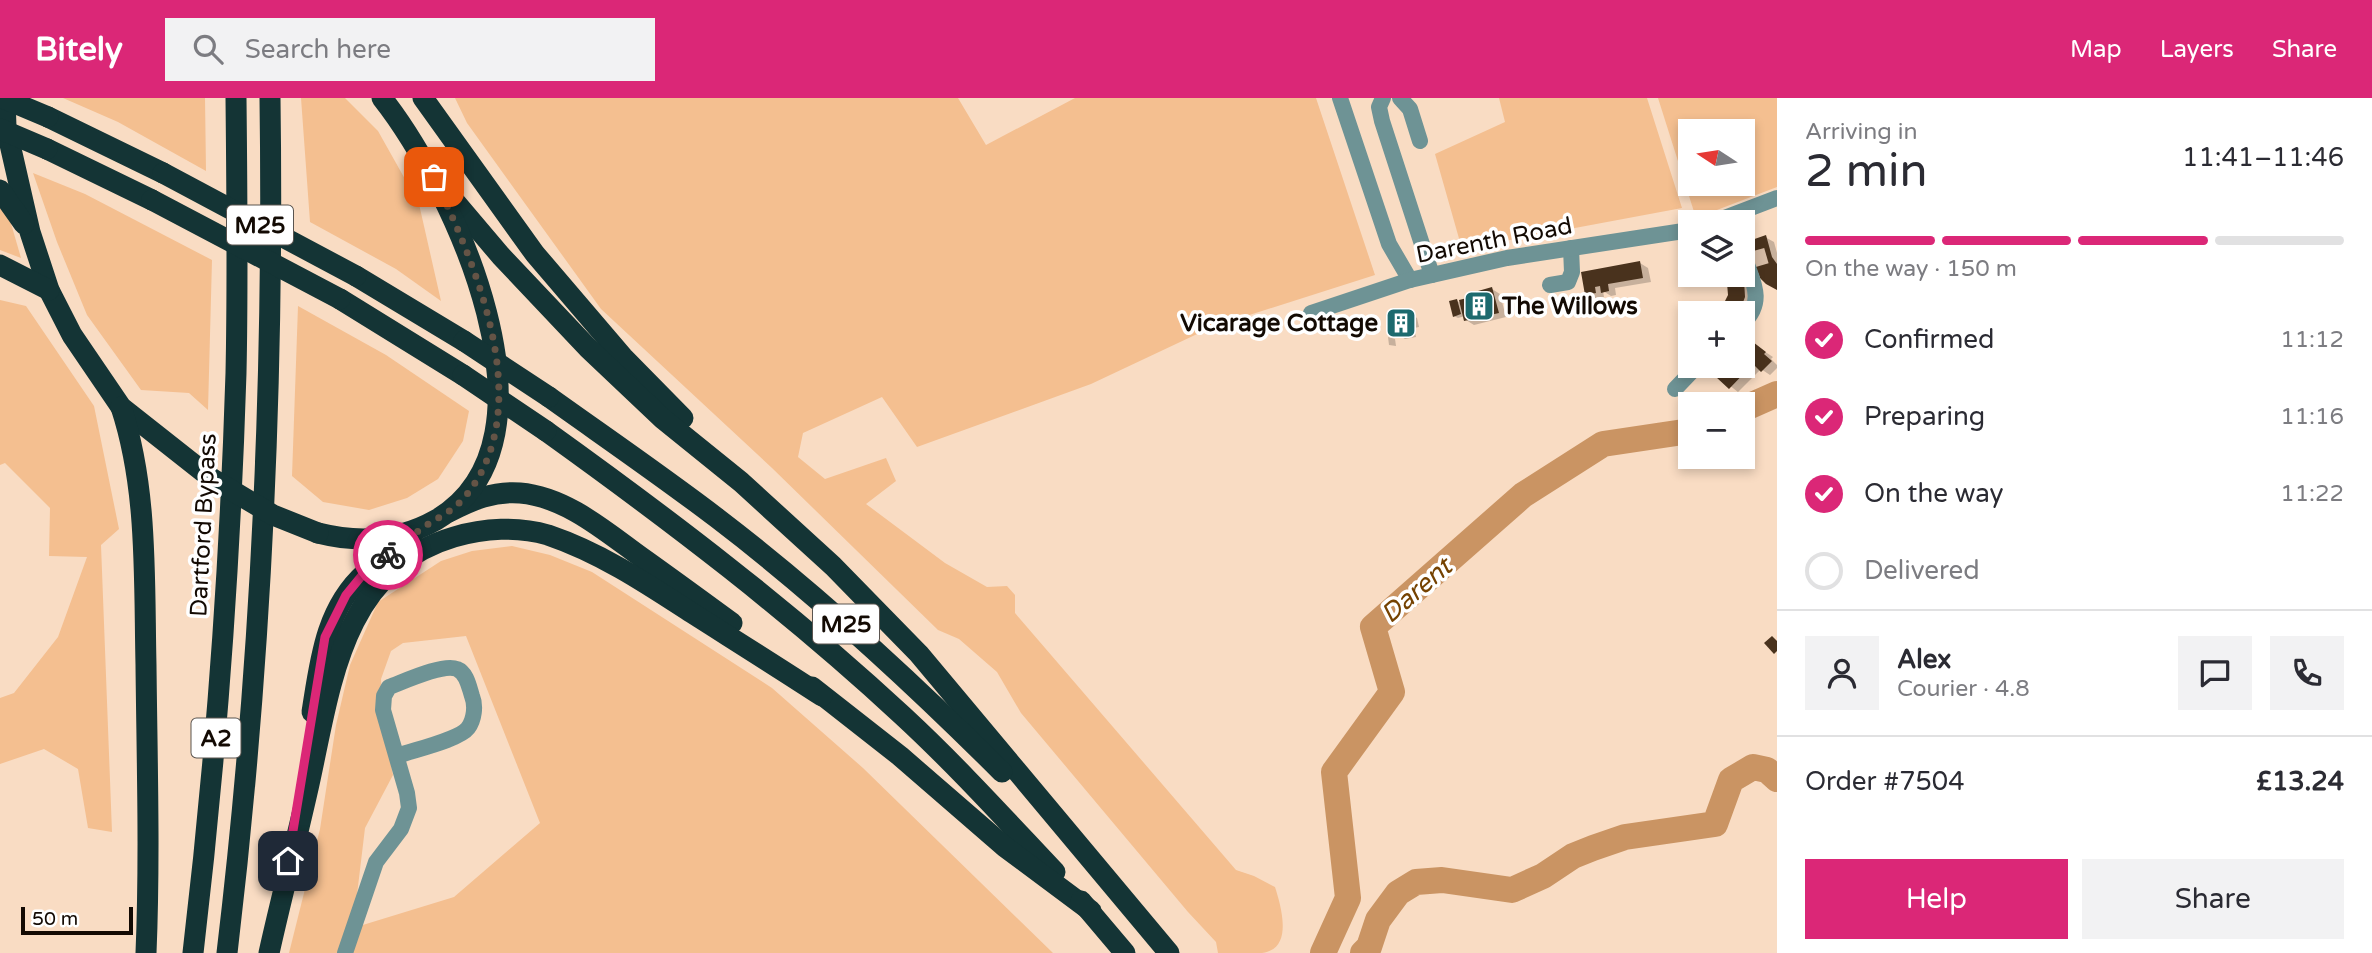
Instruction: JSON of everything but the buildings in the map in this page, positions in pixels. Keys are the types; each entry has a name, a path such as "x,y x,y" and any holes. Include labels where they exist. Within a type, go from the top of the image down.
{"highway":[{"name":"M25","path":"4,98 163,173 356,276 464,341 549,397 718,519 858,635 928,698 1114,885"},
{"path":"4,98 6,128 30,232 48,290 72,335 121,407 211,478 273,515 336,538 382,539 422,528"},
{"name":"Dartford Bypass","path":"193,953 220,691 228,569 236,345 236,98"},
{"name":"A2","path":"227,953 251,726 261,569 271,294 270,98"},
{"path":"270,953 284,886 325,637 346,595 364,573 422,528 449,512 464,498 484,465 498,418 499,380 491,332 462,241 434,177 382,98"},
{"name":"M25","path":"424,98 501,208 576,304 623,358 741,482"},
{"name":"M25","path":"0,129 152,200 340,299 546,431 697,541 903,715 1091,911 1125,953"},
{"name":"M25","path":"434,177 501,256 587,348 663,419 741,482 833,566 919,654 1169,953"},
{"path":"0,190 30,232"},
{"path":"0,265 48,290"},
{"path":"121,407 136,465 145,602 146,953"},
{"name":"M25","path":"449,512 474,499 502,494 536,496 562,504 616,539 752,639 900,756 1005,847 1091,911"},
{"name":"M25","path":"284,886 331,683 349,630 368,597 391,571 417,553 450,538 478,531 518,530 547,535 605,559 822,696"}],"street":[{"path":"1340,98 1389,244 1410,281"},
{"path":"1383,98 1379,107 1382,121 1432,275"},
{"path":"1400,98 1410,109 1420,141"},
{"path":"1752,210 1777,198"},
{"name":"Darenth Road","path":"1311,313 1410,281 1507,258 1571,248 1601,247 1678,232"},
{"path":"1550,285 1568,282 1572,272 1571,248"},
{"path":"1675,389 1686,378"},
{"path":"345,953 376,862 401,829 409,808 383,710 384,696 389,687 449,668 458,669 466,678 474,702 473,717 467,730 397,756"}],"shaded area":[{"path":"63,98 205,98 206,171 118,122"},
{"path":"301,98 345,98 378,131 419,204 441,301 396,269 310,222"},
{"path":"455,98 958,98 986,145 1075,98 1316,98 1375,275 1212,327 1091,384 917,447 882,397 803,433 798,457 825,479 886,458 896,481 866,504 945,563 987,587 1007,586 1015,595 1015,613 1236,870 1275,887 1283,926 1278,944 1272,950 1262,953 1218,953 1216,942 1021,713 997,672 959,639 938,630 772,468 601,309 467,123"},
{"path":"1499,98 1647,98 1682,208 1462,249 1435,154 1505,122"},
{"path":"1658,98 1777,98 1777,187 1755,195 1755,119 1678,119 1678,161"},
{"path":"33,173 85,194 212,260 208,410 189,393 141,390 87,315"},
{"path":"1689,196 1753,196 1717,210 1693,210"},
{"path":"0,199 8,213 21,258 0,250"},
{"path":"0,300 26,306 94,406 119,529 101,545 112,832 88,828 78,769 44,749 0,764 0,698 14,693 58,637 87,557 49,556 50,508 5,463 0,465"},
{"path":"298,306 386,355 469,411 463,441 438,479 407,498 369,510 323,502 292,476"},
{"path":"512,546 550,555 592,572 772,688 863,768 1053,953 289,953 320,829 336,725 350,665 378,602 441,561 472,551","holes":["466,636 540,823 454,897 353,928 365,828 393,775 383,721 381,679 391,651 403,643"]}],"waterway":[{"name":"Darent","path":"1755,404 1777,394"},
{"name":"Darent","path":"1323,953 1348,898 1334,772 1392,692 1373,627 1523,495 1603,444 1678,433"},
{"name":"Darent","path":"1363,953 1369,947 1378,920 1398,893 1416,882 1442,880 1512,890 1543,876 1573,856 1625,837 1715,824 1731,780 1753,767 1767,770 1777,779"}],"tunnel":[{"path":"1755,259 1772,254"}],"way so far":[{"path":"388,555 422,528 449,512 464,498 484,465 498,418 499,380 484,305 462,241 434,177"}],"place":[{"name":"The Willows","path":"1479,306"},
{"name":"Vicarage Cottage","path":"1401,323"}],"route":[{"path":"288,861 325,637 346,595 364,573 388,555"}]}
